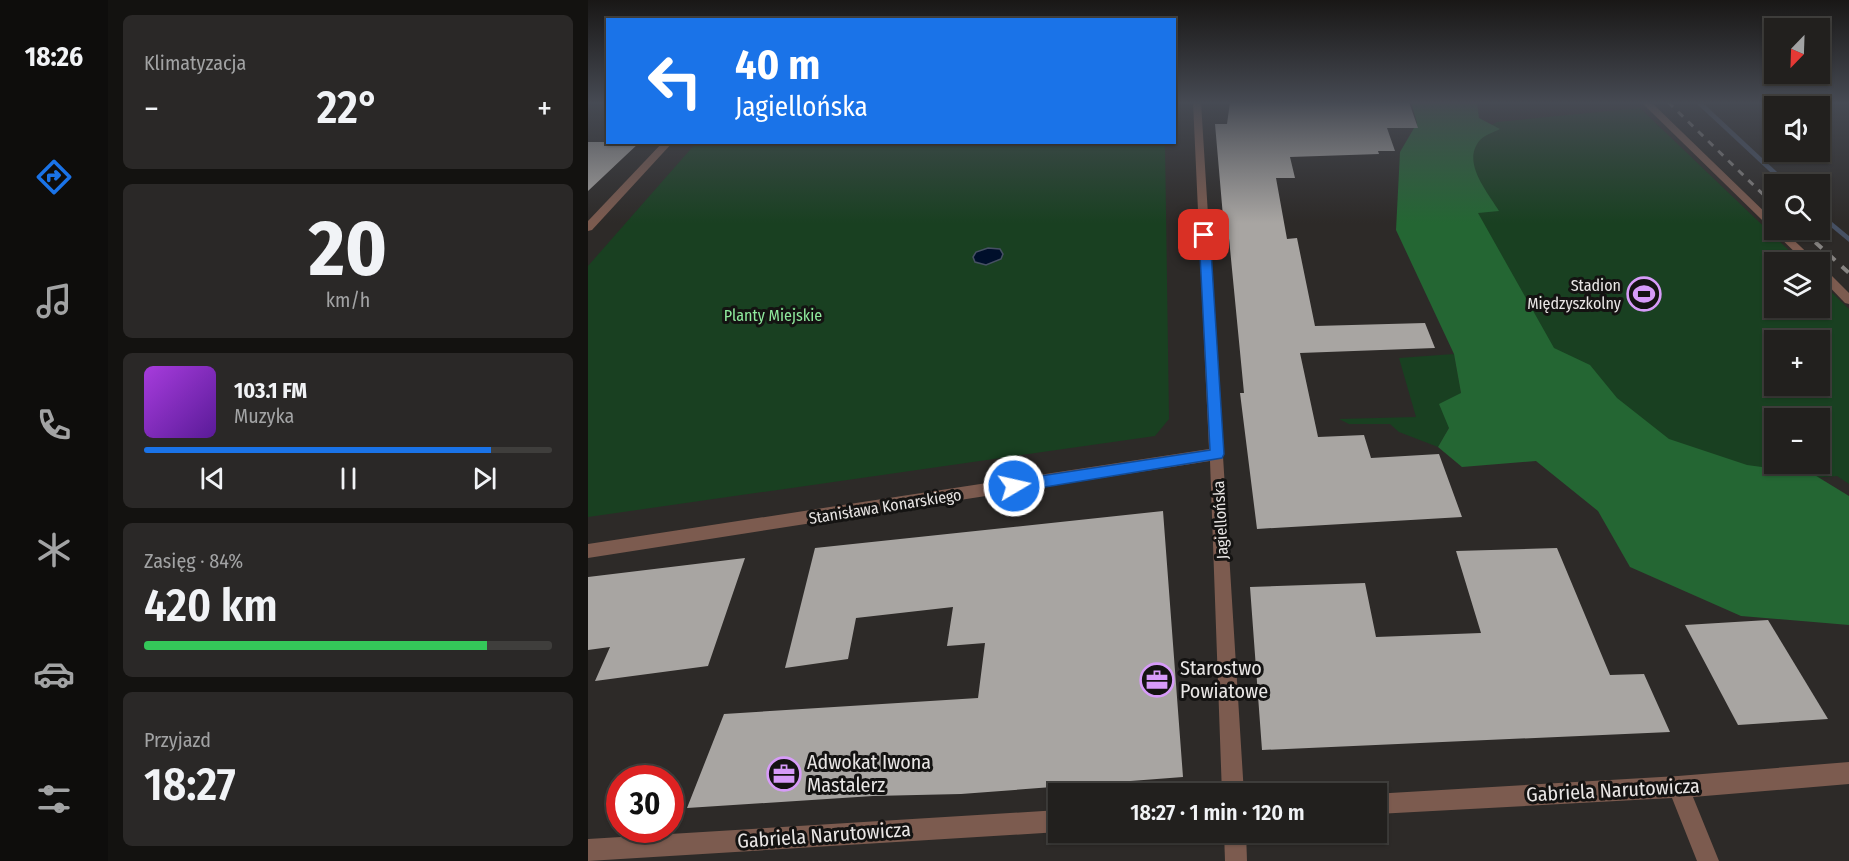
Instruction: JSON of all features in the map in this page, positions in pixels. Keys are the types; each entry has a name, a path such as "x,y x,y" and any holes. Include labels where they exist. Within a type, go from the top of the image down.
{"street":[{"name":"Jagiellońska","path":"1199,142 1232,783"},
{"path":"1687,142 1764,216"},
{"path":"588,228 667,144"},
{"path":"1788,240 1801,252"},
{"path":"1830,281 1849,300"},
{"name":"Stanisława Konarskiego","path":"588,551 1217,454"},
{"name":"Gabriela Narutowicza","path":"1387,802 1678,787 1849,773"},
{"path":"1678,787 1708,861"},
{"name":"Gabriela Narutowicza","path":"588,850 1048,822"},
{"path":"1235,843 1236,861"}],"green space":[{"path":"1406,142 1479,142 1473,158 1474,167 1499,211 1478,213 1554,348 1590,365 1617,398 1669,439 1747,465 1764,467 1764,474 1813,474 1849,496 1849,625 1741,616 1630,567 1598,511 1536,461 1462,467 1438,447 1449,428 1439,404 1461,393 1454,354 1396,230 1400,152"},
{"name":"Stadion Międzyszkolny","path":"1467,142 1676,142 1764,227 1764,240 1778,240 1791,252 1764,252 1764,318 1830,318 1830,291 1849,309 1849,484 1837,476 1764,482 1586,426 1463,212"},
{"name":"Planty Miejskie","path":"695,144 1165,144 1169,419 1155,436 588,517 588,266"},
{"path":"1454,354 1461,393 1449,428 1438,447 1399,432 1390,424 1349,424 1339,419 1416,417 1399,358"}],"water":[{"path":"988,248 1000,249 1003,254 1001,259 986,265 975,262 973,257 976,252"}],"building":[{"path":"588,142 638,144 588,191"},
{"path":"1217,142 1392,142 1395,151 1378,151 1379,154 1290,157 1295,178 1276,178 1287,239 1297,238 1315,326 1425,323 1435,348 1300,353 1318,437 1364,435 1371,458 1439,454 1462,517 1257,529 1240,393 1244,393 1228,228 1224,228"},
{"path":"1163,511 1183,777 1105,783 1048,783 1048,787 961,794 873,796 687,808 724,714 978,698 985,643 947,646 953,607 856,618 848,659 785,668 815,548"},
{"path":"1557,548 1610,675 1644,674 1670,732 1262,750 1250,587 1365,583 1376,637 1481,633 1456,551"},
{"path":"745,558 708,666 595,681 610,647 588,650 588,577"},
{"path":"1768,620 1828,719 1738,725 1685,625"}],"waterway":[{"path":"1742,142 1776,174"},
{"path":"1830,223 1849,240"}],"railway":[{"path":"1709,142 1764,195"},
{"path":"1813,240 1849,273"}],"place":[{"name":"Stadion Międzyszkolny","path":"1644,294"},
{"name":"Starostwo Powiatowe","path":"1157,680"},
{"name":"Adwokat Iwona Mastalerz","path":"784,774"}],"route":[{"path":"1014,486 1217,454 1204,235"}]}
